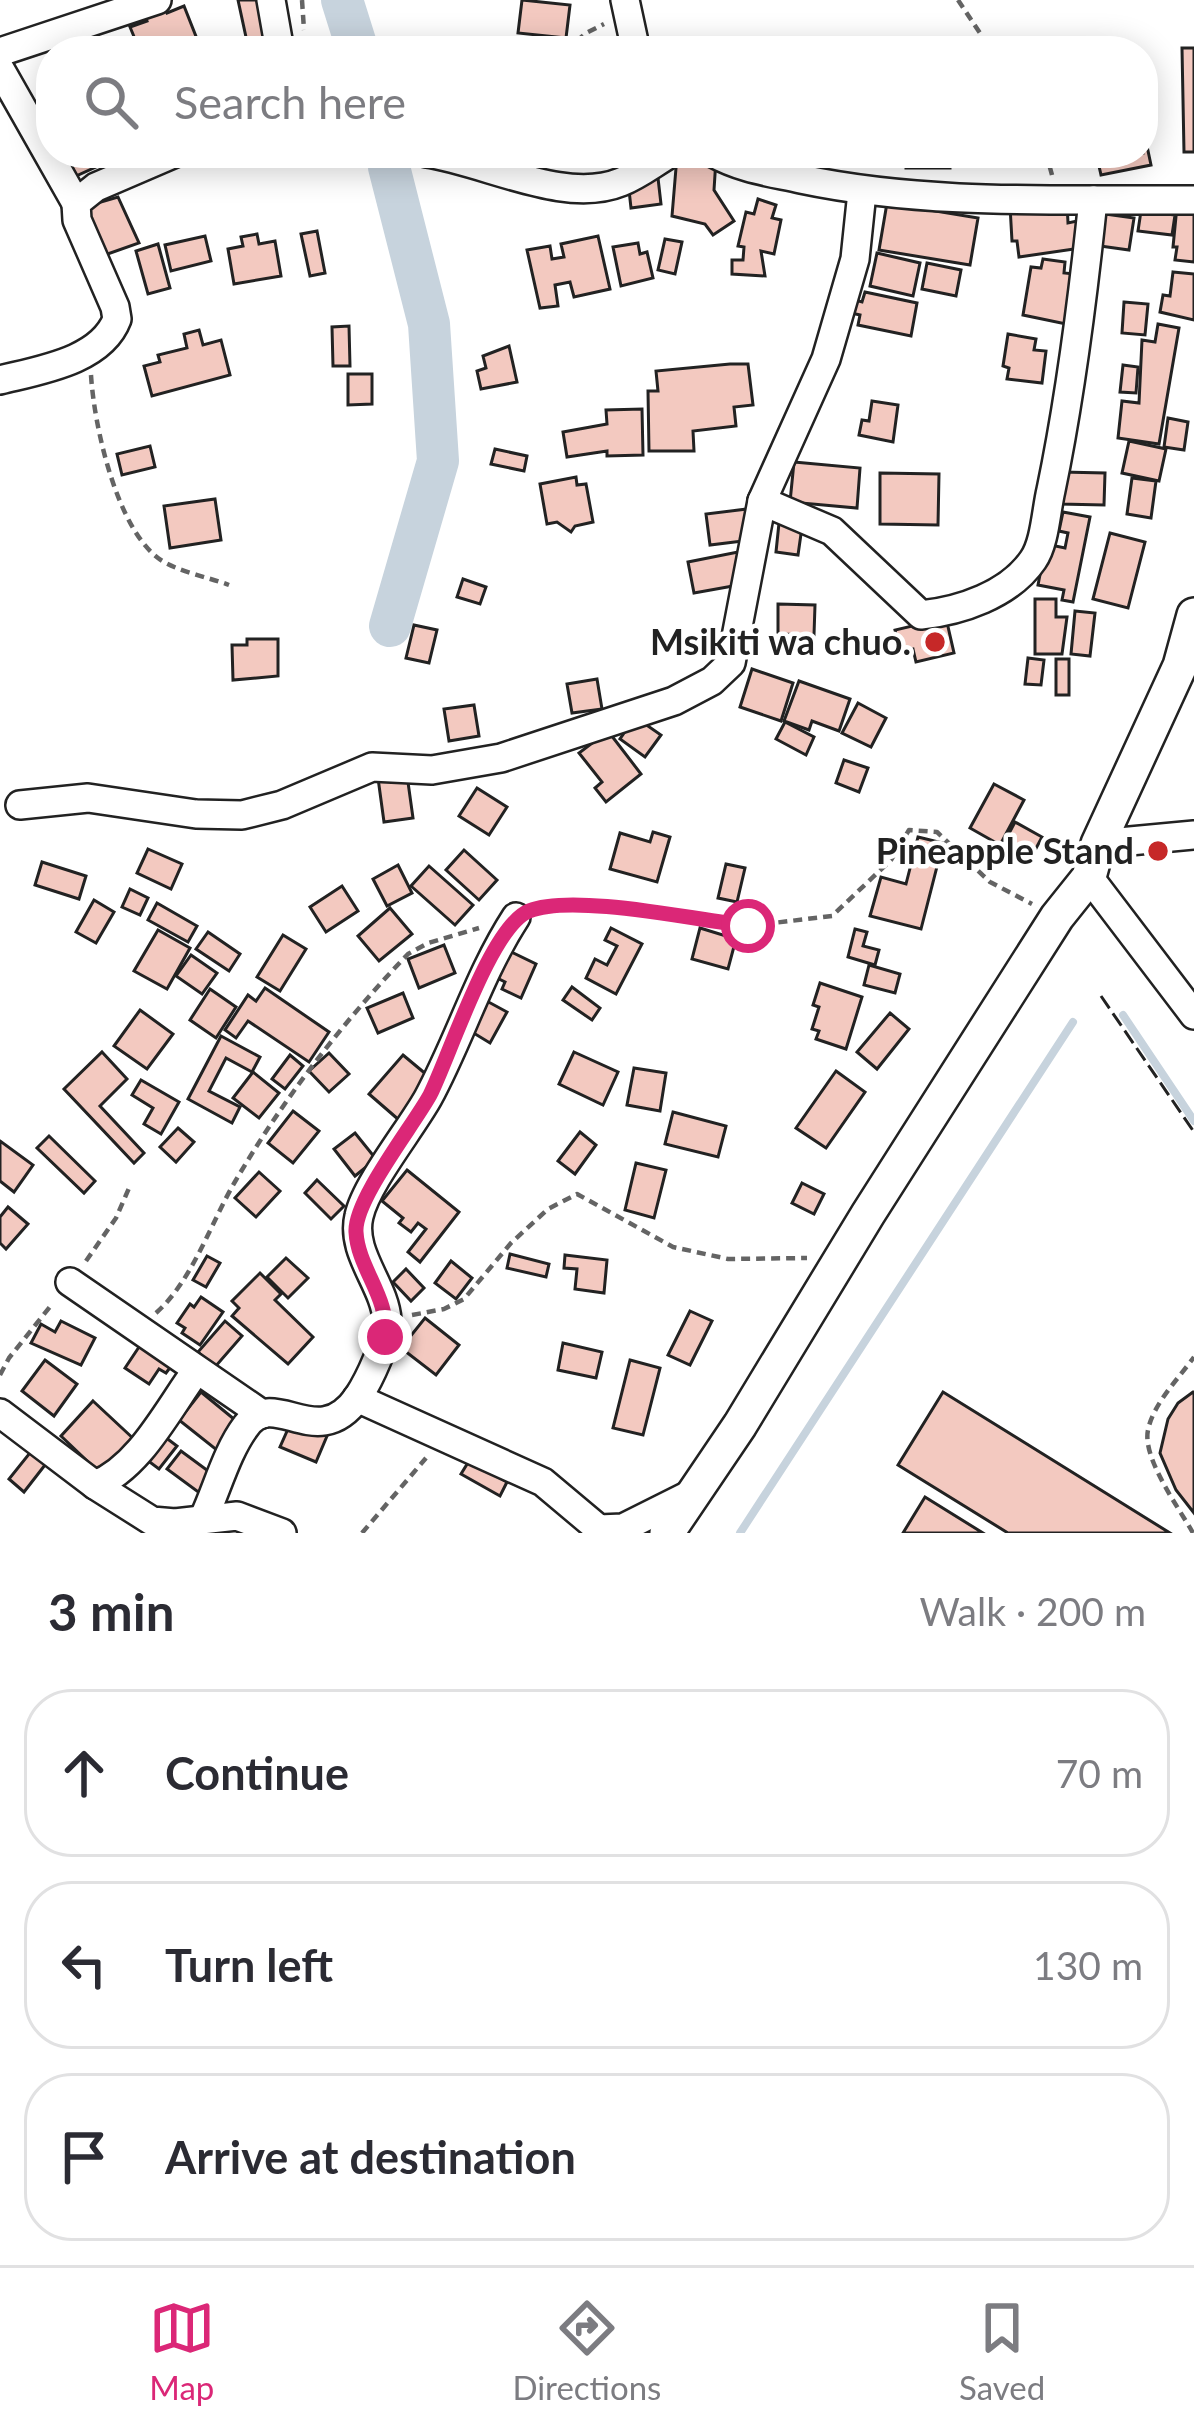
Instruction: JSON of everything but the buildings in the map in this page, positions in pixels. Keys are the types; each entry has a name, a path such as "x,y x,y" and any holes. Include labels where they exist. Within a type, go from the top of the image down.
{"main road":[{"path":"667,1533 740,1425 1094,860 1188,658 1194,615"}],"street":[{"path":"48,36 157,0"},
{"path":"271,0 277,36"},
{"path":"626,6 633,36"},
{"path":"0,52 36,40"},
{"path":"0,69 36,132"},
{"path":"0,380 89,352 108,338 118,319 77,220 76,203 56,168"},
{"path":"76,203 96,188 141,168"},
{"path":"495,168 578,191 620,183 646,168"},
{"path":"744,168 862,192 973,199 1194,200"},
{"path":"20,805 88,798 196,814 242,815 282,806 372,767 432,770 501,758 674,701 712,681 731,663 762,502 826,359 855,260 862,192"},
{"path":"762,502 832,531 921,615 941,613 992,594 1018,578 1036,556 1067,410 1093,200"},
{"path":"1194,835 1094,860 1194,1015"},
{"path":"204,1517 247,1423 262,1414 283,1412 315,1424 328,1423 357,1398 385,1337 387,1318 356,1233 360,1210 430,1095 494,952 516,917"},
{"path":"70,1282 262,1414"},
{"path":"95,1485 112,1478 134,1456 196,1371"},
{"path":"357,1398 543,1482 599,1529 623,1528 689,1495"},
{"path":"0,1413 95,1485 152,1521 237,1516 282,1533"}],"path":[{"path":"302,0 304,34"},
{"path":"958,0 982,36"},
{"path":"582,36 626,6"},
{"path":"89,352 92,394 111,482 130,522 158,559 229,585"},
{"path":"137,1328 176,1289 236,1179 316,1057 408,954 428,943 534,908 579,905 748,926 832,916 891,860 909,830 937,832 990,882 1057,917"},
{"path":"387,1318 444,1309 464,1299 511,1243 548,1209 577,1194 673,1247 728,1259 842,1256"},
{"path":"1193,1533 1148,1451 1147,1431 1154,1413 1194,1357"},
{"path":"362,1533 445,1435"}],"waterway":[{"path":"342,0 353,36"},
{"path":"389,168 429,324 438,461 390,626"},
{"path":"1123,1015 1194,1121"},
{"path":"740,1533 1073,1022"}],"fence":[{"path":"1101,996 1194,1132"}],"place":[{"name":"Msikiti wa chuo.","path":"935,642"},
{"name":"Pineapple Stand","path":"1158,851"}],"route":[{"path":"385,1337 387,1318 356,1233 360,1210 430,1095 494,952 516,917 534,908 579,905 748,926"}]}
